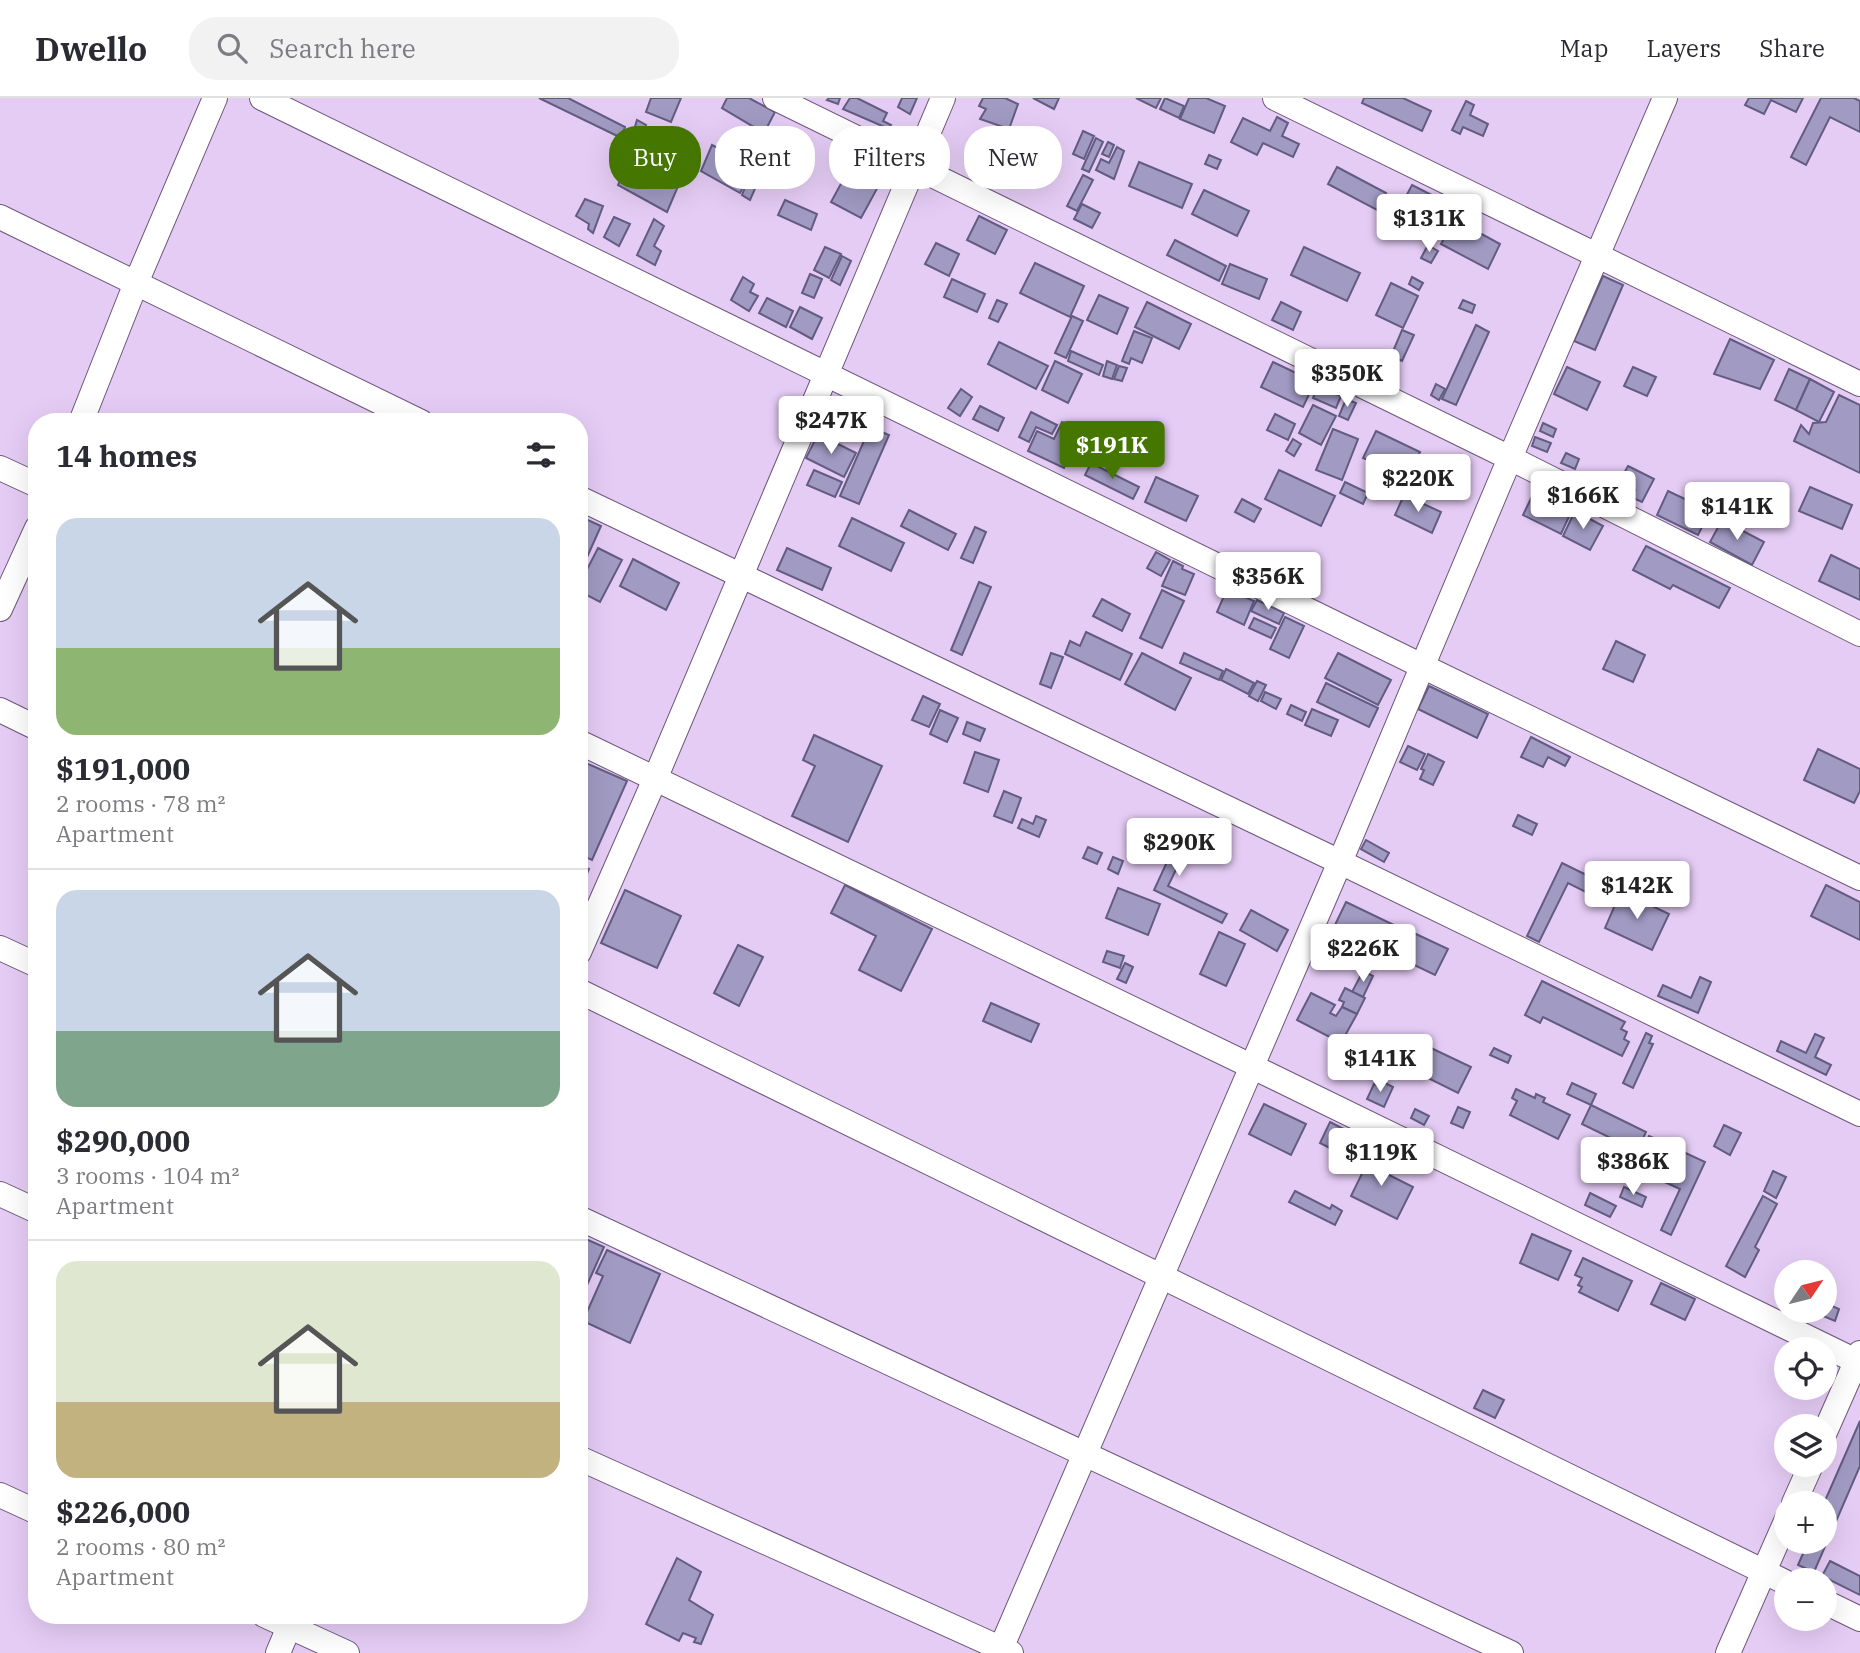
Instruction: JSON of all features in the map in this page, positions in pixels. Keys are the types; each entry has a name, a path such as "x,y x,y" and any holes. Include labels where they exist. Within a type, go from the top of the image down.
{"street":[{"path":"85,413 215,98"},
{"path":"262,98 1422,667 1860,878"},
{"path":"775,98 833,126"},
{"path":"931,126 943,98"},
{"path":"1275,98 1860,384"},
{"path":"588,1462 1004,1652 1085,1454 1665,98"},
{"path":"950,183 1510,458 1860,634"},
{"path":"588,932 905,189"},
{"path":"0,218 402,413"},
{"path":"0,468 28,481"},
{"path":"588,502 1860,1114"},
{"path":"0,609 28,548"},
{"path":"0,710 28,723"},
{"path":"588,747 1859,1359 1833,1414"},
{"path":"0,948 28,961"},
{"path":"588,995 1774,1576"},
{"path":"0,1194 28,1207"},
{"path":"588,1222 1511,1653"},
{"path":"0,1495 28,1508"},
{"path":"1728,1653 1774,1548"},
{"path":"1837,1608 1860,1619"},
{"path":"278,1653 290,1624"},
{"path":"296,1624 346,1653"}],"building":[{"path":"539,98 568,98 623,126 609,126 609,132"},
{"path":"651,98 681,98 671,122 646,112"},
{"path":"727,98 749,98 775,112 768,126 752,126 722,108"},
{"path":"840,98 838,104 827,100"},
{"path":"850,98 857,98 887,113 883,121 891,125 882,126 843,109"},
{"path":"902,98 917,98 910,114 898,107"},
{"path":"983,98 1005,98 1018,104 1010,126 1000,126 980,119 986,109 979,106"},
{"path":"1033,98 1059,98 1054,109"},
{"path":"1136,98 1161,98 1156,108"},
{"path":"1165,98 1184,106 1179,118 1160,109"},
{"path":"1189,98 1206,98 1225,106 1214,133 1180,119"},
{"path":"1364,98 1403,98 1431,111 1422,131 1362,103"},
{"path":"1749,98 1803,98 1796,112 1771,100 1764,114 1745,105"},
{"path":"1821,98 1854,98 1860,101 1860,132 1830,117 1806,165 1791,157"},
{"path":"1466,101 1474,105 1470,115 1488,124 1483,136 1463,127 1460,134 1452,130"},
{"path":"1277,117 1288,123 1282,136 1299,144 1293,157 1263,143 1257,155 1231,142 1243,118 1270,131"},
{"path":"637,120 646,126 635,126"},
{"path":"1083,131 1094,136 1084,159 1073,154"},
{"path":"1096,138 1103,142 1089,172 1082,169"},
{"path":"1108,142 1114,145 1109,157 1102,154"},
{"path":"712,145 715,147 715,179 701,171"},
{"path":"1117,147 1124,151 1114,179 1096,170 1101,159 1109,163"},
{"path":"1209,155 1221,160 1217,169 1205,164"},
{"path":"1139,162 1192,184 1182,208 1129,186"},
{"path":"1337,167 1386,193 1377,210 1328,184"},
{"path":"1083,175 1093,180 1077,211 1067,206"},
{"path":"1412,185 1457,208 1449,226 1403,202"},
{"path":"625,189 677,189 667,212"},
{"path":"744,189 755,189 750,200 742,195"},
{"path":"838,189 877,189 861,218 831,202"},
{"path":"1204,190 1249,211 1237,236 1192,214"},
{"path":"585,199 603,206 593,233 588,229 589,224 576,216"},
{"path":"785,200 817,214 811,230 778,215"},
{"path":"1082,204 1100,213 1092,228 1074,219"},
{"path":"979,216 1007,230 995,254 967,240"},
{"path":"614,217 630,224 619,246 604,237"},
{"path":"654,219 664,226 654,246 661,251 655,265 637,255"},
{"path":"1454,219 1500,244 1488,269 1441,244"},
{"path":"1175,240 1226,266 1219,281 1167,255"},
{"path":"936,243 959,254 949,276 925,264"},
{"path":"1428,245 1438,251 1431,263 1421,258"},
{"path":"825,247 841,254 829,278 814,270"},
{"path":"1304,247 1360,273 1347,301 1291,275"},
{"path":"842,256 851,261 840,285 831,280"},
{"path":"1035,263 1084,286 1070,317 1020,293"},
{"path":"1230,264 1267,279 1259,299 1222,284"},
{"path":"810,274 822,279 814,298 802,293"},
{"path":"1603,276 1623,285 1595,350 1574,341"},
{"path":"743,277 754,284 750,292 758,296 749,311 731,300"},
{"path":"1412,277 1423,283 1419,290 1409,284"},
{"path":"952,279 985,294 977,312 944,297"},
{"path":"1391,283 1418,296 1403,328 1376,315"},
{"path":"1099,295 1128,308 1117,334 1087,320"},
{"path":"767,298 793,311 786,327 759,313"},
{"path":"997,300 1007,304 998,322 989,318"},
{"path":"1463,300 1475,305 1472,313 1459,308"},
{"path":"1147,302 1191,324 1179,349 1135,327"},
{"path":"1281,302 1301,312 1293,330 1272,320"},
{"path":"800,307 822,318 812,339 790,327"},
{"path":"1072,316 1083,321 1066,358 1055,353"},
{"path":"1476,325 1489,332 1456,405 1442,399"},
{"path":"1402,330 1414,335 1402,361 1391,356"},
{"path":"1134,331 1152,338 1142,363 1131,358 1129,364 1122,361"},
{"path":"1730,339 1774,360 1760,389 1714,374"},
{"path":"999,342 1048,366 1036,389 988,364"},
{"path":"1071,351 1103,365 1099,375 1068,361"},
{"path":"1055,361 1082,374 1068,403 1042,390"},
{"path":"1107,361 1117,365 1112,379 1103,376"},
{"path":"1273,362 1315,382 1303,407 1261,387"},
{"path":"1119,366 1127,368 1122,381 1114,379"},
{"path":"1567,367 1600,382 1587,410 1554,394"},
{"path":"1633,367 1656,377 1647,396 1624,386"},
{"path":"1789,369 1810,379 1796,410 1775,400"},
{"path":"1810,379 1834,392 1819,422 1796,410"},
{"path":"1436,384 1445,389 1439,400 1431,395"},
{"path":"1318,386 1341,396 1336,408 1313,398"},
{"path":"961,389 972,397 960,416 948,408"},
{"path":"1839,395 1860,405 1860,473 1794,441 1801,425 1809,434 1813,423 1826,422"},
{"path":"1346,399 1356,403 1348,420 1339,416"},
{"path":"1313,405 1336,416 1321,445 1299,433"},
{"path":"980,406 1004,418 998,431 973,419"},
{"path":"1031,412 1057,425 1052,434 1036,427 1029,442 1019,437"},
{"path":"1275,414 1295,424 1288,440 1267,430"},
{"path":"1062,422 1074,428 1066,445 1073,448 1064,468 1028,451 1037,431 1054,439"},
{"path":"1543,423 1556,429 1553,437 1540,431"},
{"path":"870,427 889,435 859,504 840,496"},
{"path":"1333,429 1358,439 1342,480 1316,470"},
{"path":"1376,431 1420,452 1408,479 1363,458"},
{"path":"818,434 856,453 844,477 806,458"},
{"path":"1535,437 1551,443 1547,452 1532,446"},
{"path":"1293,439 1301,444 1294,456 1286,451"},
{"path":"1566,453 1579,459 1575,469 1561,463"},
{"path":"1091,463 1139,487 1133,499 1085,475"},
{"path":"1628,466 1654,479 1642,502 1631,497 1635,490 1619,482"},
{"path":"814,470 842,482 835,497 807,485"},
{"path":"1279,470 1335,496 1321,526 1265,499"},
{"path":"1156,477 1198,496 1186,521 1145,502"},
{"path":"1345,482 1368,493 1363,504 1340,493"},
{"path":"1810,487 1852,505 1842,529 1799,511"},
{"path":"1668,491 1710,511 1698,535 1657,515"},
{"path":"1534,492 1572,510 1561,534 1523,515"},
{"path":"1404,495 1441,512 1432,533 1395,515"},
{"path":"1242,499 1261,509 1254,522 1235,512"},
{"path":"909,510 956,534 948,550 901,526"},
{"path":"1575,511 1603,526 1590,550 1563,536"},
{"path":"852,518 904,543 891,571 839,546"},
{"path":"588,520 601,526 588,555"},
{"path":"1722,520 1764,542 1752,565 1710,542"},
{"path":"975,527 986,532 973,563 961,558"},
{"path":"1646,546 1730,588 1719,608 1673,585 1670,589 1633,570"},
{"path":"598,548 622,560 600,602 588,596 588,567"},
{"path":"787,548 831,568 822,590 777,570"},
{"path":"1156,552 1170,560 1161,576 1147,568"},
{"path":"1831,555 1860,569 1860,600 1819,581"},
{"path":"633,559 679,583 666,610 620,586"},
{"path":"1173,561 1194,574 1185,595 1162,586"},
{"path":"979,582 991,587 962,655 951,650"},
{"path":"1227,589 1254,601 1244,625 1217,612"},
{"path":"1162,590 1184,601 1162,648 1140,638"},
{"path":"1102,599 1130,614 1122,631 1093,616"},
{"path":"1257,600 1284,613 1279,624 1251,611"},
{"path":"1285,617 1304,626 1289,658 1270,649"},
{"path":"1254,618 1276,628 1271,638 1249,628"},
{"path":"1086,632 1132,654 1120,680 1065,654 1070,641 1080,646"},
{"path":"1616,641 1645,655 1633,682 1603,669"},
{"path":"1051,653 1063,657 1051,688 1040,684"},
{"path":"1142,653 1191,678 1175,710 1125,684"},
{"path":"1184,653 1223,671 1219,680 1180,663"},
{"path":"1338,653 1391,680 1378,705 1325,678"},
{"path":"1226,669 1254,683 1248,694 1221,680"},
{"path":"1257,681 1266,685 1258,701 1249,696"},
{"path":"1326,683 1378,708 1369,727 1317,702"},
{"path":"1429,686 1488,714 1477,738 1418,709"},
{"path":"1265,692 1281,699 1276,709 1261,701"},
{"path":"923,696 940,704 929,727 912,720"},
{"path":"1291,705 1306,712 1302,721 1287,714"},
{"path":"1312,709 1338,720 1331,736 1305,725"},
{"path":"940,710 958,718 947,742 930,734"},
{"path":"967,722 985,729 980,741 963,734"},
{"path":"814,735 882,766 848,842 792,816 815,766 803,760"},
{"path":"1531,737 1570,757 1565,766 1548,757 1543,767 1521,757"},
{"path":"1408,746 1425,754 1417,770 1400,762"},
{"path":"1818,749 1860,769 1860,791 1854,803 1804,780"},
{"path":"975,752 999,760 988,792 964,783"},
{"path":"1428,754 1444,762 1433,785 1420,779"},
{"path":"588,764 627,781 592,860 588,858"},
{"path":"1004,791 1021,798 1012,823 994,816"},
{"path":"1518,815 1537,824 1532,835 1513,826"},
{"path":"1036,816 1046,820 1039,837 1018,828 1022,819 1033,824"},
{"path":"1161,835 1187,847 1168,886 1227,914 1222,923 1154,890 1167,862 1152,855"},
{"path":"1366,840 1389,853 1384,862 1361,849"},
{"path":"1088,847 1102,853 1097,864 1083,858"},
{"path":"1113,857 1123,861 1118,874 1108,869"},
{"path":"1562,863 1613,888 1606,902 1568,883 1539,942 1527,936"},
{"path":"845,885 932,929 901,991 859,970 876,936 831,913"},
{"path":"1826,885 1860,902 1860,940 1811,916"},
{"path":"1118,888 1160,904 1148,935 1106,918"},
{"path":"625,890 681,916 657,968 601,943"},
{"path":"1621,891 1669,914 1652,950 1605,928"},
{"path":"1346,902 1396,926 1384,951 1334,927"},
{"path":"1251,910 1288,930 1277,951 1240,930"},
{"path":"1401,927 1448,949 1435,975 1389,953"},
{"path":"1219,932 1245,944 1226,986 1200,974"},
{"path":"738,945 763,957 739,1006 714,993"},
{"path":"1107,951 1124,956 1120,968 1103,962"},
{"path":"1125,963 1133,967 1126,983 1117,979"},
{"path":"1363,971 1373,976 1363,997 1352,992"},
{"path":"1700,977 1711,982 1698,1013 1658,996 1663,985 1691,998"},
{"path":"1542,981 1625,1022 1621,1029 1627,1032 1624,1039 1629,1042 1622,1056 1543,1017 1540,1023 1525,1015"},
{"path":"1345,988 1365,998 1357,1014 1342,1007 1344,1002 1339,1000"},
{"path":"1311,993 1335,1005 1330,1013 1336,1016 1342,1007 1357,1014 1341,1043 1297,1020"},
{"path":"991,1003 1039,1024 1031,1042 983,1021"},
{"path":"1646,1033 1652,1036 1649,1043 1653,1044 1633,1088 1623,1083"},
{"path":"1815,1034 1824,1038 1815,1057 1831,1065 1826,1075 1777,1051 1781,1041 1806,1053"},
{"path":"1431,1048 1471,1067 1458,1093 1424,1076 1430,1063 1425,1060"},
{"path":"1494,1048 1511,1056 1508,1063 1490,1055"},
{"path":"1383,1082 1393,1087 1384,1107 1367,1099 1374,1084 1381,1087"},
{"path":"1572,1083 1596,1094 1591,1105 1567,1094"},
{"path":"1516,1089 1535,1098 1536,1094 1545,1098 1543,1102 1570,1115 1558,1139 1510,1115 1517,1101 1512,1098"},
{"path":"1264,1104 1306,1124 1291,1155 1249,1134"},
{"path":"1591,1105 1646,1132 1637,1151 1582,1124"},
{"path":"1458,1107 1470,1112 1463,1128 1451,1123"},
{"path":"1415,1109 1429,1116 1424,1125 1411,1118"},
{"path":"1330,1122 1369,1142 1359,1163 1320,1143"},
{"path":"1724,1125 1741,1133 1730,1155 1714,1146"},
{"path":"1649,1136 1705,1162 1671,1235 1661,1230 1680,1189 1634,1168"},
{"path":"1374,1149 1384,1154 1377,1169 1413,1187 1397,1219 1351,1196"},
{"path":"1773,1171 1786,1177 1776,1198 1764,1191"},
{"path":"1624,1187 1646,1197 1642,1207 1620,1197"},
{"path":"1295,1191 1330,1209 1332,1205 1342,1211 1335,1225 1289,1202"},
{"path":"1590,1193 1616,1206 1610,1217 1585,1205"},
{"path":"1763,1196 1777,1204 1755,1247 1759,1250 1745,1277 1726,1266"},
{"path":"1532,1234 1571,1251 1558,1280 1520,1263"},
{"path":"588,1240 604,1247 588,1283"},
{"path":"607,1250 660,1274 630,1343 588,1323 588,1310 603,1276 596,1273"},
{"path":"1583,1258 1632,1281 1618,1311 1579,1292 1582,1287 1578,1285 1582,1278 1575,1275"},
{"path":"1661,1283 1695,1299 1685,1320 1651,1304"},
{"path":"1483,1390 1504,1400 1495,1418 1474,1408"},
{"path":"1860,1421 1860,1466 1837,1519 1837,1491 1829,1491"},
{"path":"1803,1554 1822,1554 1816,1568 1798,1565"},
{"path":"677,1558 701,1572 689,1600 713,1615 701,1644 694,1642 696,1638 683,1633 679,1641 646,1624"},
{"path":"1830,1561 1860,1576 1860,1595 1837,1584 1837,1568 1826,1568"}]}
